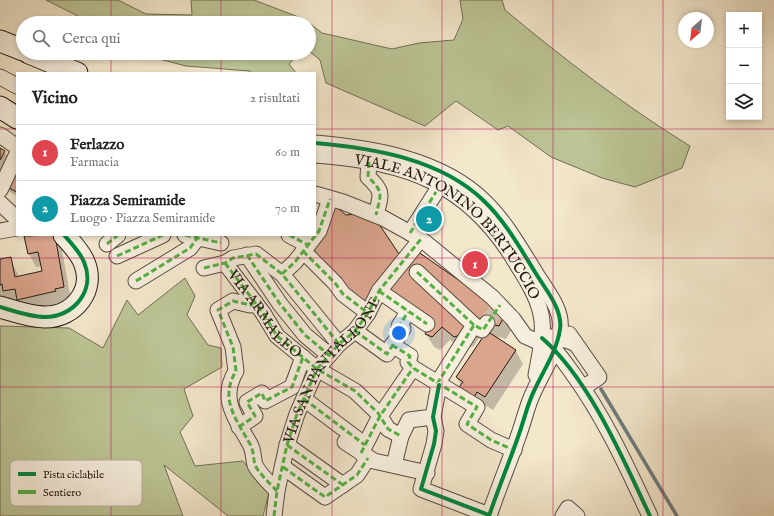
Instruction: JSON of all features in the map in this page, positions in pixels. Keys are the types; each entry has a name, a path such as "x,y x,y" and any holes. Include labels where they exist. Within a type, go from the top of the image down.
{"street":[{"path":"0,41 16,47"},
{"path":"45,60 74,72"},
{"path":"0,77 16,85"},
{"path":"0,107 16,117"},
{"path":"0,135 16,146"},
{"name":"VIALE ANTONINO BERTUCCIO","path":"316,143 349,147 410,161 441,172 464,185 484,201 502,223 551,299 560,320 556,343"},
{"name":"VIALE ANTONINO BERTUCCIO","path":"316,155 369,162 412,172 435,182 457,195 482,217 511,253 536,300 542,318 542,338 533,392"},
{"path":"16,156 0,192 16,217"},
{"path":"369,162 368,177 381,190 376,215"},
{"name":"VIA SAN PANTALEONE","path":"274,516 277,491 287,444 317,369 339,344 355,331 368,313 379,291 415,236 436,192"},
{"path":"316,194 376,215 415,236 466,275 520,326 525,336 536,340 542,338 556,343 574,342"},
{"path":"316,235 319,231 330,199"},
{"path":"0,231 16,228"},
{"path":"0,307 45,317 63,315 76,305 87,288 88,273 82,256 65,236"},
{"path":"118,256 161,236"},
{"path":"136,281 190,248 192,236 221,242"},
{"path":"290,236 306,248 343,294 368,313"},
{"path":"282,274 315,236"},
{"path":"204,268 225,263 233,258 256,254 282,274 339,344"},
{"path":"247,255 280,304 306,335 328,355"},
{"name":"VIA ARMALEO","path":"225,263 255,302 278,336 317,369 355,392 380,416 388,429 401,436"},
{"path":"417,272 480,324 438,384 433,417 436,431 427,472 421,489 489,516 514,450 533,392 556,343"},
{"path":"379,291 426,324"},
{"path":"255,302 250,305 232,301 218,310 233,346 236,371 229,383 230,406 239,427 251,445 255,456 255,465 277,491"},
{"path":"355,331 387,354 403,329 399,326 408,312"},
{"path":"560,320 599,377 584,388"},
{"path":"556,343 610,430 650,516"},
{"path":"392,345 410,356 408,362 413,368 477,407 467,424 491,440 514,450"},
{"path":"239,427 255,416 247,402 262,393 265,401 292,387 303,357"},
{"path":"283,467 325,498 357,475 380,416 413,368"},
{"path":"304,400 365,452"},
{"path":"394,466 401,436 409,420 433,417"},
{"path":"346,442 394,466 427,472"},
{"path":"287,444 343,485"},
{"path":"563,516 568,508 577,516"}],"green space":[{"path":"46,0 118,0 146,14 192,15 191,0 254,0 296,16 78,16"},
{"path":"460,0 502,0 505,10 572,64 642,115 690,146 682,168 635,187 602,178 551,157 508,126 498,130 456,101 425,126 326,83 320,60 316,57 316,28 322,33 392,49 419,43 454,40 463,19"},
{"path":"163,60 293,60 289,64 295,72 250,72 186,66"},
{"path":"185,278 195,296 187,315 208,345 221,348 222,367 184,389 193,416 180,432 195,466 243,461 269,493 263,516 228,516 164,465 183,516 0,516 0,326 69,328 103,348 127,300 138,315"}],"building":[{"path":"0,148 5,151 0,160"},
{"path":"16,163 16,192 5,186"},
{"path":"334,205 346,215 356,214 374,220 381,227 401,257 363,305 312,249"},
{"path":"24,236 55,236 64,287 55,289 56,291 17,300 15,289 3,291 2,284 0,285 0,259 11,257 15,277 42,271 38,252 28,254"},
{"path":"414,249 506,313 499,326 482,322 466,333 454,337 442,327 432,337 425,334 432,321 381,291"},
{"path":"487,331 516,350 485,397 477,392 474,397 459,387 463,382 456,377"}],"waterway":[{"path":"601,389 677,516"}],"tunnel":[{"path":"487,323 498,307"}],"marked path":[{"path":"369,162 368,177 377,186 380,194 376,215"},
{"path":"410,233 436,192"},
{"path":"316,235 319,231 330,199"},
{"path":"107,244 117,236"},
{"path":"117,256 161,236"},
{"path":"190,236 221,243"},
{"path":"291,236 308,245"},
{"path":"282,274 295,262 315,236"},
{"path":"136,281 190,248 198,237"},
{"path":"274,516 277,491 287,445 297,414 317,369 339,344 355,331 368,313 379,291 421,239"},
{"path":"303,251 335,283 343,294 368,313"},
{"path":"204,268 225,263 233,258 256,254 282,274 339,344"},
{"path":"247,255 280,304 305,335 329,355"},
{"path":"225,263 263,313 277,336 317,369 355,391 378,413 388,429 401,436"},
{"path":"417,272 474,325"},
{"path":"379,291 427,324"},
{"path":"255,302 250,305 233,301 218,310 233,347 236,371 231,381 229,391 231,409 251,447 255,465 277,491"},
{"path":"437,384 474,325 483,330 500,305"},
{"path":"355,331 387,354 403,329 399,326 408,312"},
{"path":"392,345 410,356 408,362 413,368 477,407 467,424 491,440 514,450"},
{"path":"239,427 255,416 247,402 262,393 265,401 292,387 303,357"},
{"path":"361,453 380,416 413,368"},
{"path":"304,399 365,445"},
{"path":"287,445 343,485"},
{"path":"283,467 325,497 357,475 368,458"}],"cycle path":[{"path":"316,143 360,148 405,158 448,175 467,187 492,209 505,226 518,244 556,307 560,322 556,345 529,402 489,516"},
{"path":"0,307 28,315 45,317 55,316 65,312 80,300 85,292 87,272 80,255 65,236"},
{"path":"542,338 559,355 575,376 604,421 650,516"},
{"path":"439,385 433,417 436,431 434,444 421,489 489,515"}],"place":[{"name":"Piazza Semiramide","path":"429,219"},
{"name":"Ferlazzo","path":"475,264"}]}
